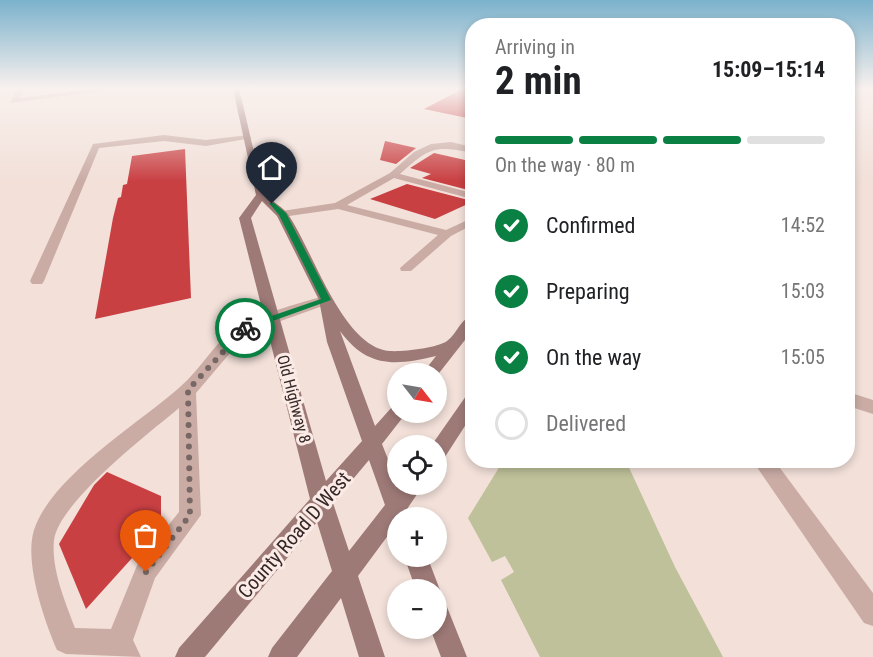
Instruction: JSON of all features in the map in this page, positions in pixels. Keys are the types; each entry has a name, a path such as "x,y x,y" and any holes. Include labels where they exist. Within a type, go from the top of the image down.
{"street":[{"path":"244,120 261,195 282,213 326,300 367,351 388,356 416,355 452,346"},
{"name":"Old Highway 8","path":"261,195 245,218 322,503 372,657"},
{"path":"326,300 335,342 396,507"},
{"path":"439,363 465,330"},
{"path":"447,438 465,411"},
{"name":"County Road D West","path":"188,657 389,423"},
{"path":"281,657 387,526"},
{"path":"447,639 454,657"}],"lane":[{"path":"37,281 96,146 164,138 206,142 248,138"},
{"path":"338,206 393,175 423,151 439,145 465,149"},
{"path":"410,160 439,149 465,155"},
{"path":"393,175 465,194"},
{"path":"418,190 433,185"},
{"path":"445,197 460,192"},
{"path":"368,214 389,205"},
{"path":"282,213 338,206 447,234"},
{"path":"397,221 417,213"},
{"path":"406,268 447,234 465,225"},
{"path":"188,390 190,515 146,572 123,649 66,641 44,570 44,531 72,490 188,390 242,329 326,300"},
{"path":"855,401 873,407"},
{"path":"768,468 873,614"}],"green space":[{"path":"499,468 629,468 675,567 723,657 540,657 501,580 514,572 505,556 492,562 468,518"}],"building":[{"path":"385,141 416,148 396,164 380,160"},
{"path":"185,149 191,298 95,319 113,218 123,185 127,184 132,156"},
{"path":"434,153 465,160 465,189 422,178 431,174 410,168"},
{"path":"407,184 465,199 465,205 435,219 370,199"},
{"path":"107,472 161,496 161,526 86,609 59,544 94,485"}],"way so far":[{"path":"146,572 190,515 188,390 245,328"}],"route":[{"path":"245,328 326,300 282,213 272,204"}]}
